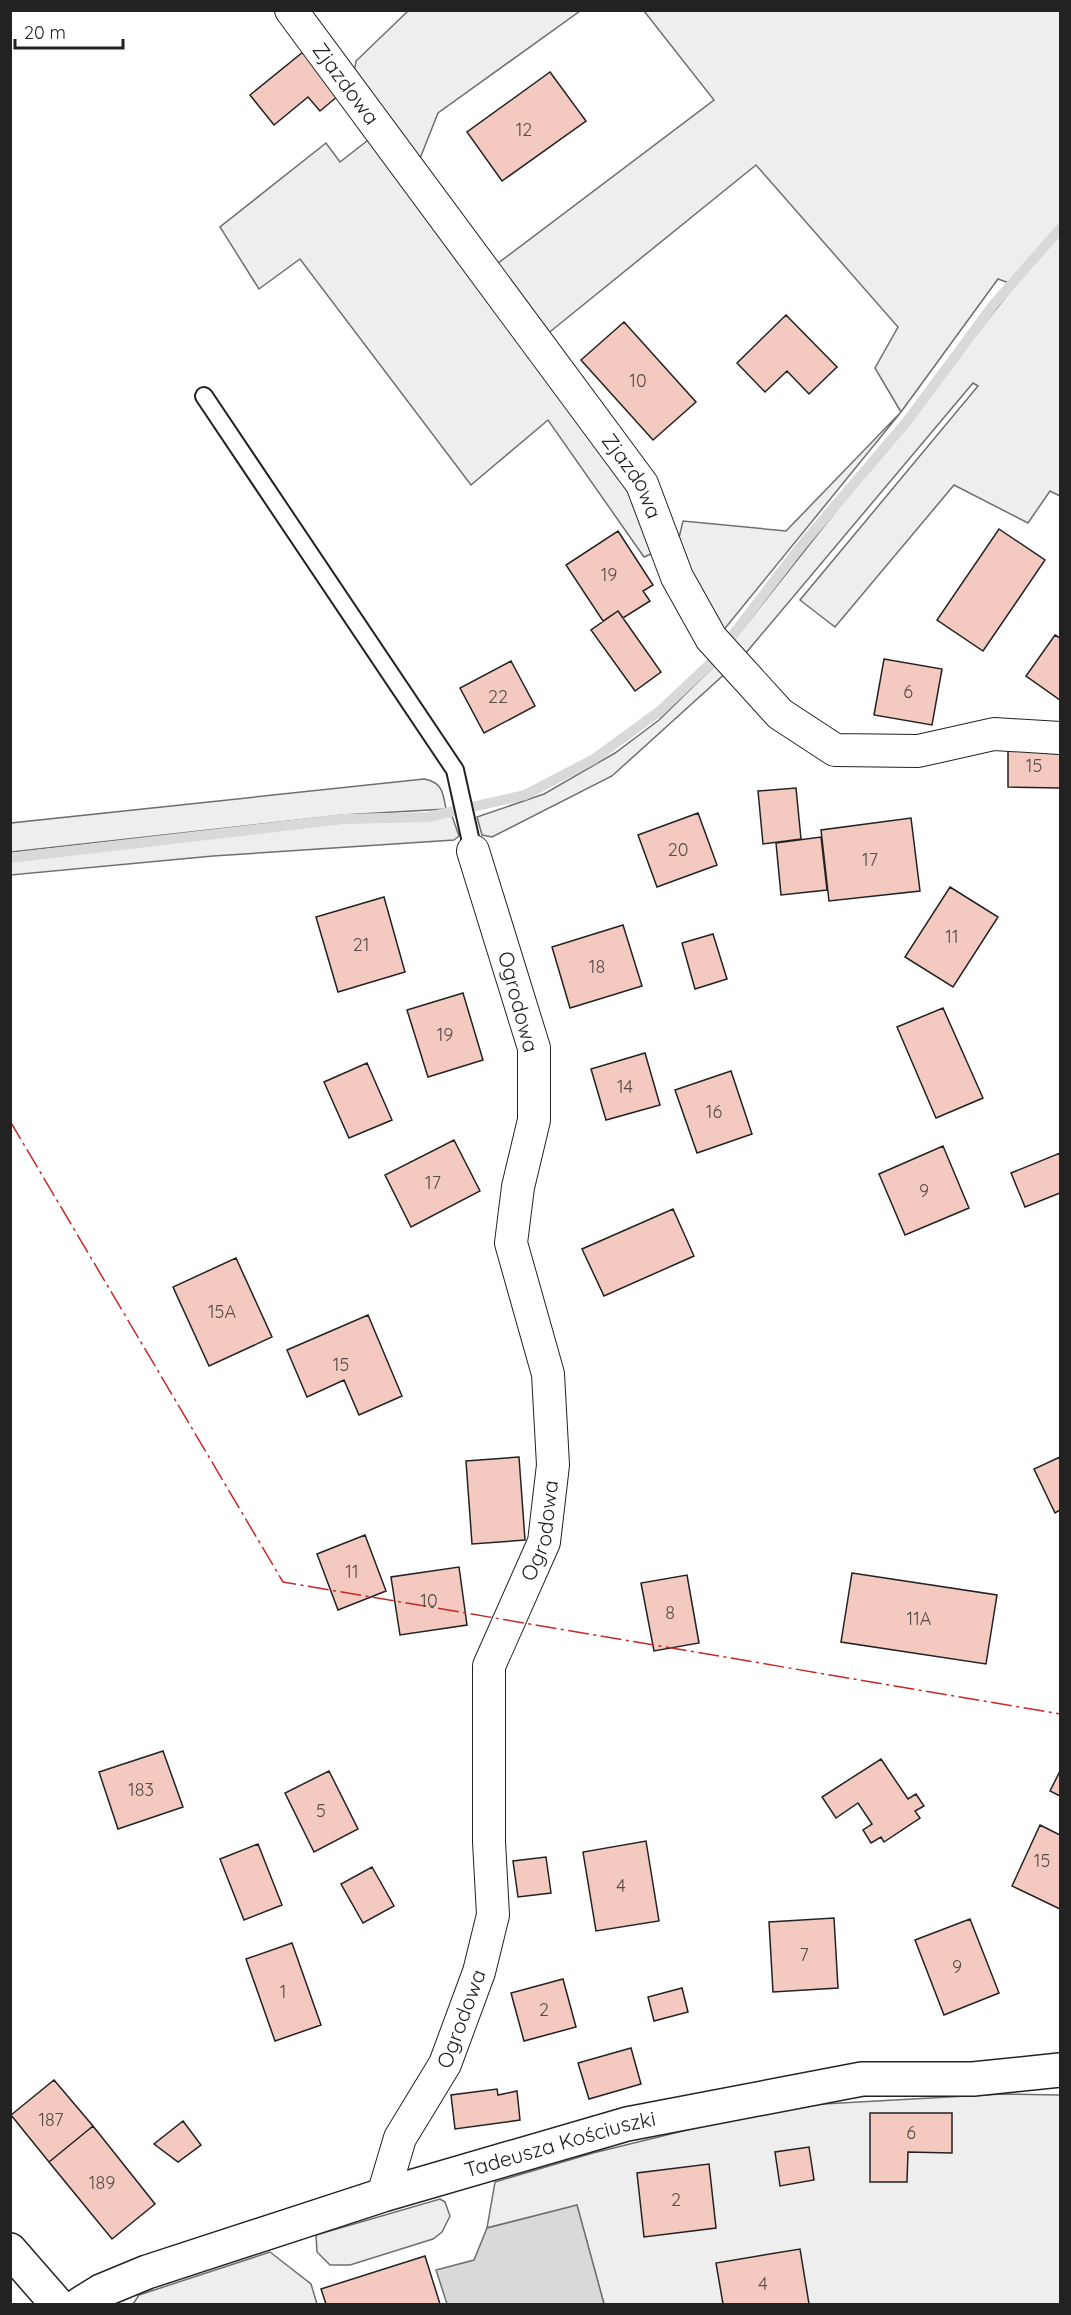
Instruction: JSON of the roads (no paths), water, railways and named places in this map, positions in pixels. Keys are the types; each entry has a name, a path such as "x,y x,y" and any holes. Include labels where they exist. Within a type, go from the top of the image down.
{"street":[{"name":"Zjazdowa","path":"291,10 642,484 677,578 711,638 780,714 835,750 918,751 994,734 1060,738"},
{"name":"Ogrodowa","path":"383,2195 400,2138 445,2064 479,1972 493,1915 489,1842 489,1665 544,1542 552,1465 548,1374 511,1243 518,1187 534,1120 534,1048 471,842"},
{"name":"Tadeusza Kościuszki","path":"80,2304 101,2291 147,2272 383,2195 627,2124 862,2079 974,2079 1060,2070"},
{"path":"10,2250 57,2304"}],"lane":[{"path":"204,396 454,770 471,842"}],"waterway":[{"path":"10,858 343,819 428,817 525,795 594,759 661,710 712,662 801,546 908,420 994,304 1060,229"}]}
